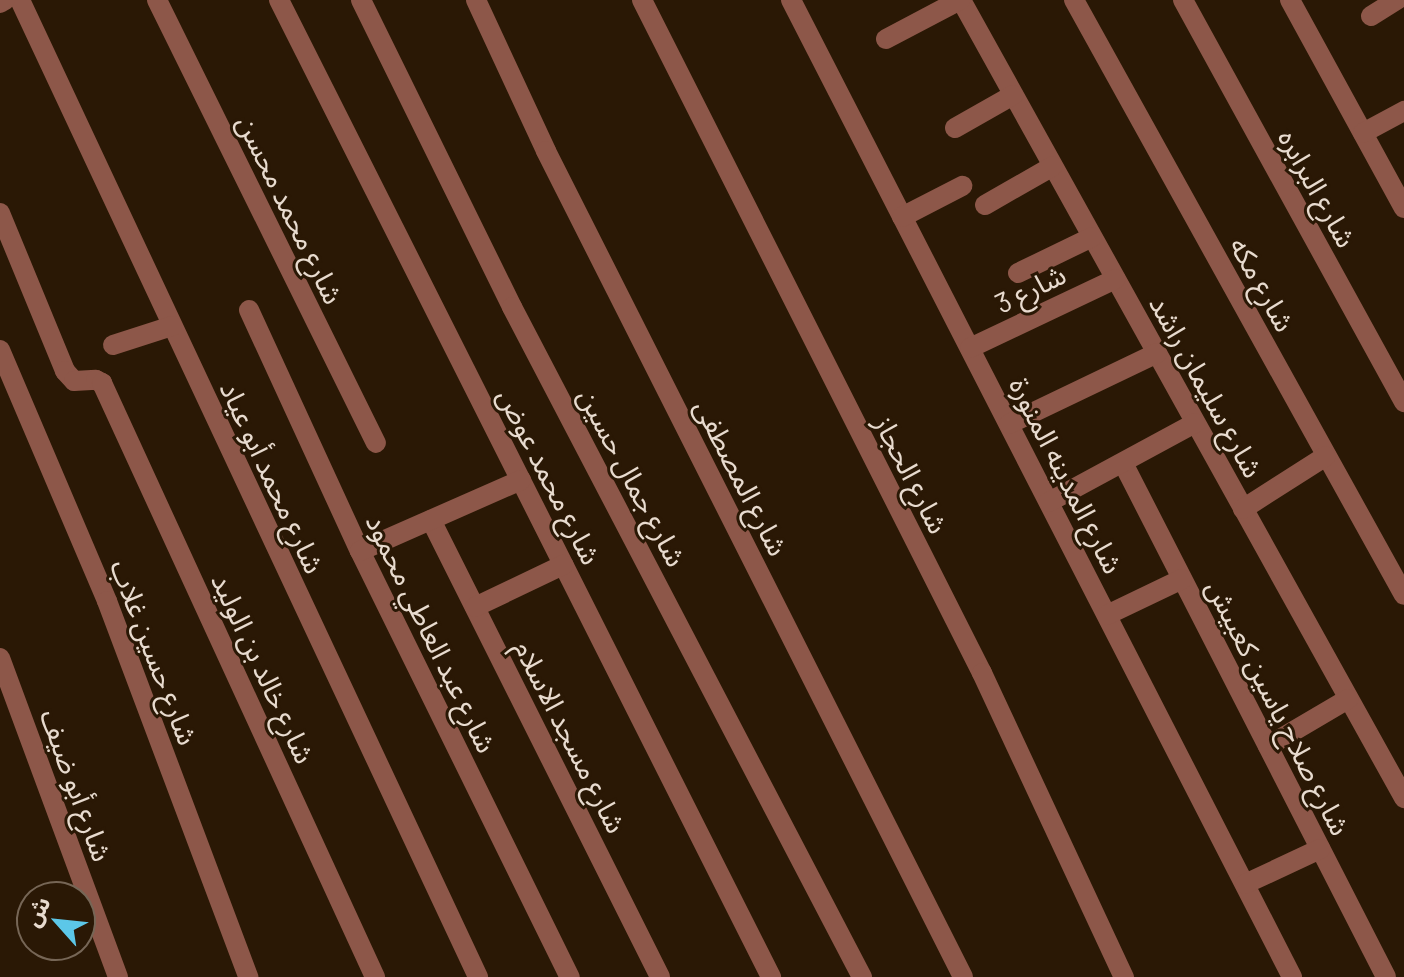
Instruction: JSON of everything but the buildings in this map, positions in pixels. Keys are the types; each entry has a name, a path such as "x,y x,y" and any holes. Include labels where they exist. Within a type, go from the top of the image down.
{"street":[{"name":"شارع محمد أبو عياد","path":"20,0 478,977"},
{"name":"شارع محمد محسن","path":"157,0 376,443"},
{"name":"شارع محمد عوض","path":"279,0 771,977"},
{"name":"شارع جمال حسين","path":"361,0 512,307 862,977"},
{"name":"شارع المصطفى","path":"476,0 546,151 963,977"},
{"name":"شارع الحجاز","path":"642,0 982,673 1124,977"},
{"name":"شارع المدينه المنورة","path":"791,0 1292,977"},
{"path":"886,39 960,0"},
{"name":"شارع سليمان راشد","path":"960,0 1404,798"},
{"name":"شارع مكه","path":"1074,0 1404,595"},
{"name":"شارع البرابره","path":"1183,0 1404,402"},
{"path":"1290,0 1404,208"},
{"path":"1371,16 1397,0"},
{"path":"955,128 1013,95"},
{"path":"1363,133 1404,111"},
{"path":"985,205 1053,166"},
{"path":"902,217 962,186"},
{"name":"شارع خالد بن الوليد","path":"0,213 65,371 74,381 96,380 102,383 375,977"},
{"path":"1018,273 1092,237"},
{"name":"شارع 3","path":"970,348 1115,279"},
{"name":"شارع عبد العاطي محمود","path":"249,310 360,551 570,977"},
{"path":"113,345 172,326"},
{"name":"شارع حسين غلاب","path":"0,350 107,601 248,977"},
{"path":"1009,424 1157,353"},
{"path":"1049,502 1195,423"},
{"path":"1243,509 1326,456"},
{"name":"شارع صلاح ياسين كعبيش","path":"1123,463 1386,977"},
{"path":"360,551 521,480"},
{"name":"شارع مسجد الاسلام","path":"431,520 660,977"},
{"path":"475,607 563,565"},
{"path":"1107,615 1182,579"},
{"name":"شارع أبو ضيف","path":"0,658 118,977"},
{"path":"1268,746 1348,699"},
{"path":"1245,884 1320,849"}]}
